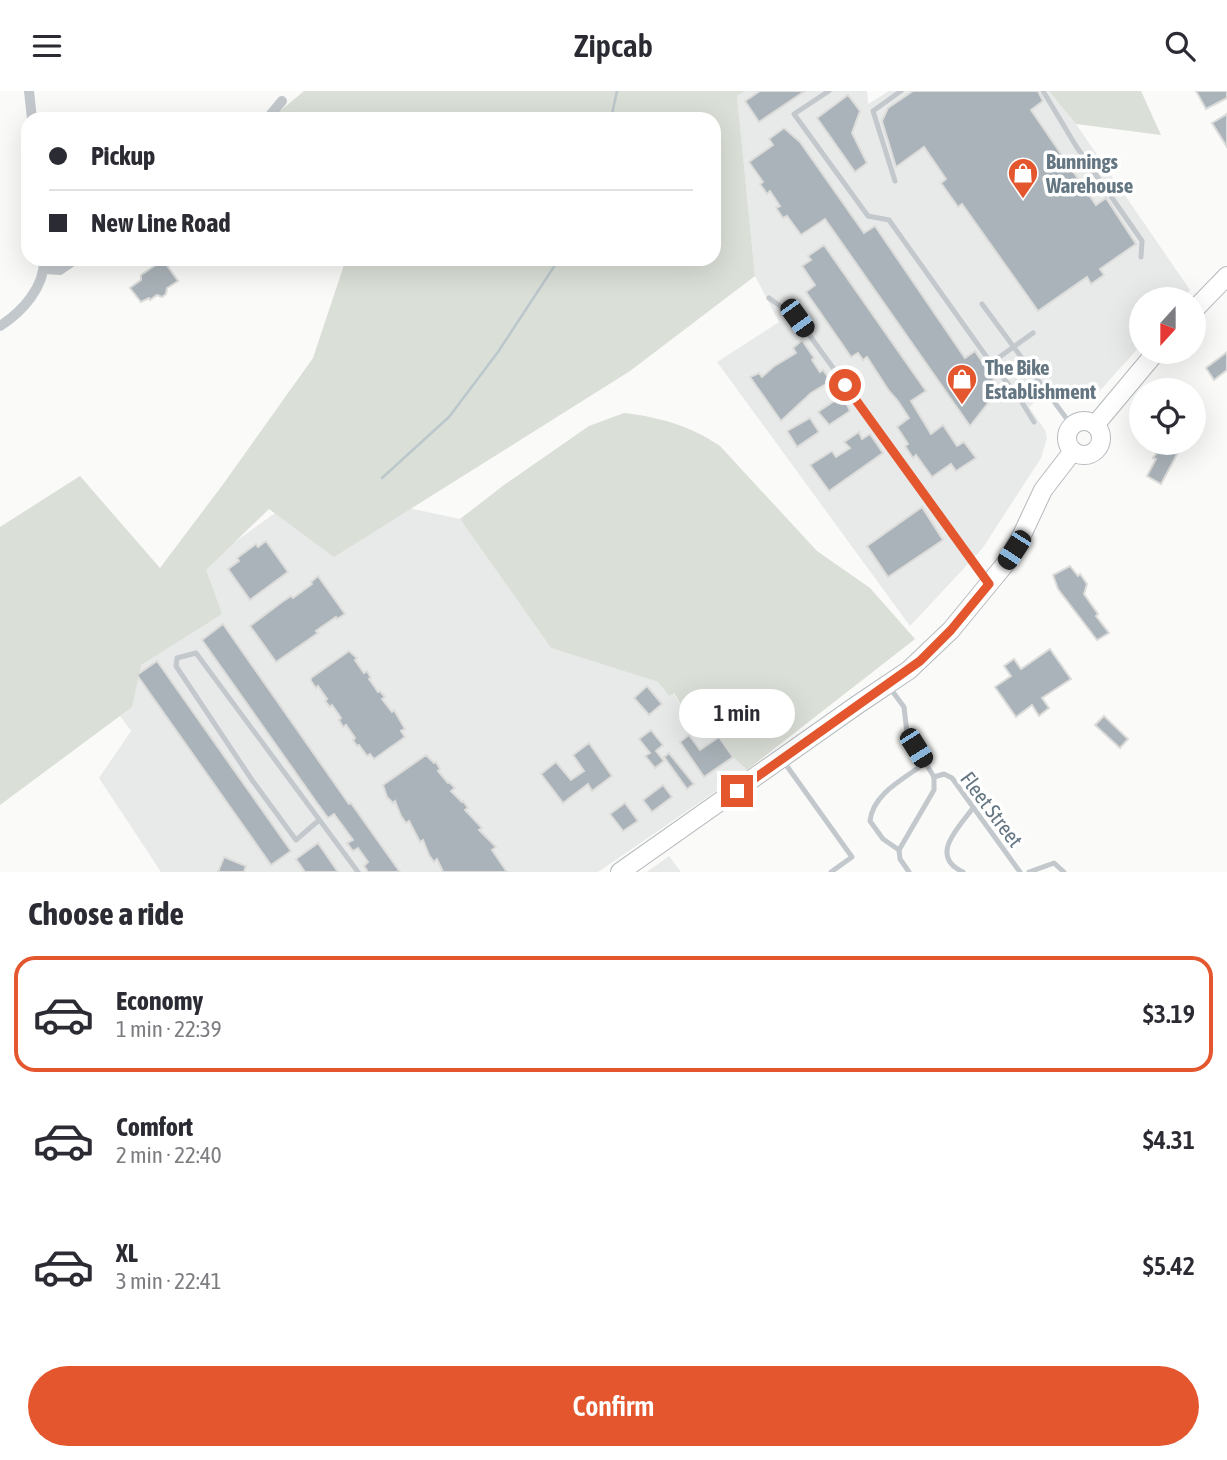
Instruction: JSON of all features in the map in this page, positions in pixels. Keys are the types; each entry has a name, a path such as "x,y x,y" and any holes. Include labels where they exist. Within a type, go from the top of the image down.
{"main road":[{"path":"1206,298 1227,276"},
{"path":"1095,425 1146,364"},
{"path":"1086,421 1095,425 1101,435 1099,446 1090,454 1073,451 1067,436 1072,426 1086,421"},
{"path":"620,872 888,685 934,648 989,584 1014,550 1043,489 1073,451"}],"street":[{"path":"29,91 31,112"},
{"path":"273,112 282,101"},
{"path":"0,327 34,295 43,266"},
{"path":"49,266 60,270 66,266"}],"lane":[{"path":"829,91 794,114 867,216 889,220 1034,422"},
{"path":"895,181 873,111 901,91"},
{"path":"1043,91 1076,146 1142,241 1141,257"},
{"path":"769,298 797,318 989,584"},
{"path":"982,304 1072,426"},
{"path":"991,363 1033,333"},
{"path":"1009,400 1014,391"},
{"path":"318,821 296,840 252,780 176,666 177,658 196,653 358,872"},
{"path":"888,685 904,707 907,733 934,777 934,790 899,850 900,859 909,872"},
{"path":"782,759 852,857 831,872"},
{"path":"899,850 883,839 870,821 871,809 877,799 925,762"},
{"name":"Fleet Street","path":"934,777 944,774 952,778 1020,872"},
{"path":"963,872 948,859 948,844 973,808"},
{"path":"1029,872 1054,863 1064,872"}],"shaded area":[{"path":"304,91 745,91 737,96 755,276 630,371 334,557 269,509 206,570 222,614 141,665 132,707 0,805 0,527 80,476 160,568 313,358 344,266 721,266 721,112 279,112"},
{"path":"745,91 867,91 868,104 889,91 1049,91 1076,124 1188,287 1129,287 1129,358 1097,394 1088,400 1081,400 1057,384 1029,407 1045,430 1047,438 1041,458 982,549 910,626 717,362 779,322 755,276 737,96"},
{"path":"1049,91 1141,91 1161,135 1076,124"},
{"path":"624,413 674,423 720,446 817,551 870,588 915,639 747,770 733,757 705,720 694,726 674,693 669,696 658,682 551,648 460,519 589,426"},
{"path":"311,487 460,519 551,648 658,682 669,696 673,693 694,726 705,720 733,757 747,770 598,872 161,872 99,778 131,731 112,705 135,614"},
{"path":"669,856 681,872 647,872"}],"building":[{"path":"760,91 805,91 759,122 745,101"},
{"name":"Bunnings Warehouse","path":"913,91 1038,91 1043,101 1031,110 1096,205 1106,198 1136,244 1100,269 1104,275 1091,284 1087,277 1038,311 962,204 958,207 941,183 946,179 924,147 896,167 882,121 888,108"},
{"path":"1196,91 1227,91 1227,98 1206,109"},
{"path":"848,95 860,111 852,133 867,163 855,172 817,118"},
{"path":"1227,114 1227,147 1212,123"},
{"path":"784,128 800,142 864,233 875,226 965,358 975,351 998,386 994,389 999,396 989,402 970,426 825,219 801,235 787,216 783,218 776,208 780,206 770,191 767,194 760,184 763,182 749,162 773,145 769,139"},
{"path":"824,245 926,391 911,401 931,434 943,425 957,446 964,442 976,458 956,471 951,464 932,477 916,455 913,458 897,427 909,418 867,357 863,360 858,353 851,357 806,292 815,285 802,266 811,260 808,256"},
{"path":"154,266 167,266 178,281 167,288 162,297 157,295 141,302 130,288 141,280 141,275"},
{"path":"802,340 820,372 823,370 831,381 811,393 781,421 750,377 759,373 762,377 796,353 793,348"},
{"path":"1227,352 1227,370 1214,380 1206,368"},
{"path":"843,395 850,411 829,425 818,412"},
{"path":"810,418 819,432 797,447 787,431"},
{"path":"859,432 862,439 870,434 883,453 829,491 810,465 832,451 836,457 850,448 844,442"},
{"path":"1155,455 1177,455 1161,484 1147,476 1156,459 1153,458"},
{"path":"922,507 943,540 888,577 867,546"},
{"path":"266,541 288,572 250,600 228,569 239,561 237,558 256,544 258,547"},
{"path":"1070,566 1087,584 1084,594 1109,633 1097,640 1058,589 1053,575"},
{"path":"318,576 345,614 337,619 336,617 276,662 250,626 291,596 293,598"},
{"path":"223,624 400,872 368,872 364,866 368,862 358,848 353,851 347,843 353,840 334,814 328,818 317,803 202,640"},
{"path":"1050,649 1071,679 1042,698 1049,708 1039,716 1032,705 1016,717 995,687 1011,676 1004,666 1014,659 1021,669"},
{"path":"349,651 357,658 355,660 364,673 367,671 378,692 385,697 382,699 392,712 394,710 405,729 401,731 405,737 374,759 357,746 353,740 355,738 346,725 343,727 339,720 341,718 332,705 330,707 318,686 316,688 311,681 311,678"},
{"path":"157,661 291,851 271,865 137,675"},
{"path":"647,686 662,704 649,715 634,698"},
{"path":"743,696 758,716 742,727 728,707"},
{"path":"1104,716 1128,739 1120,748 1095,725"},
{"path":"651,730 663,745 656,751 664,761 655,768 645,756 650,753 639,739"},
{"path":"689,735 700,750 719,737 733,757 704,777 680,742"},
{"path":"589,743 612,776 592,791 588,784 563,803 541,774 556,762 571,780 584,771 573,755"},
{"path":"669,753 694,784 687,789 664,757"},
{"path":"426,755 436,762 440,769 438,771 455,788 451,791 463,801 468,808 465,810 482,828 479,830 496,847 492,850 507,872 443,872 437,859 434,862 429,855 423,840 420,842 409,821 406,823 401,816 395,801 393,803 387,797 383,785"},
{"path":"663,785 672,797 652,812 643,800"},
{"path":"625,803 638,821 623,831 610,814"},
{"path":"318,843 338,872 305,872 296,859"},
{"path":"224,857 246,866 244,872 218,872"}],"waterway":[{"path":"612,112 617,91"},
{"path":"382,478 449,417 498,352 554,266"}],"place":[{"name":"Bunnings Warehouse","path":"1023,200"},
{"name":"The Bike Establishment","path":"962,406"}],"route":[{"path":"737,791 920,661 951,630 989,584 845,385"}]}
